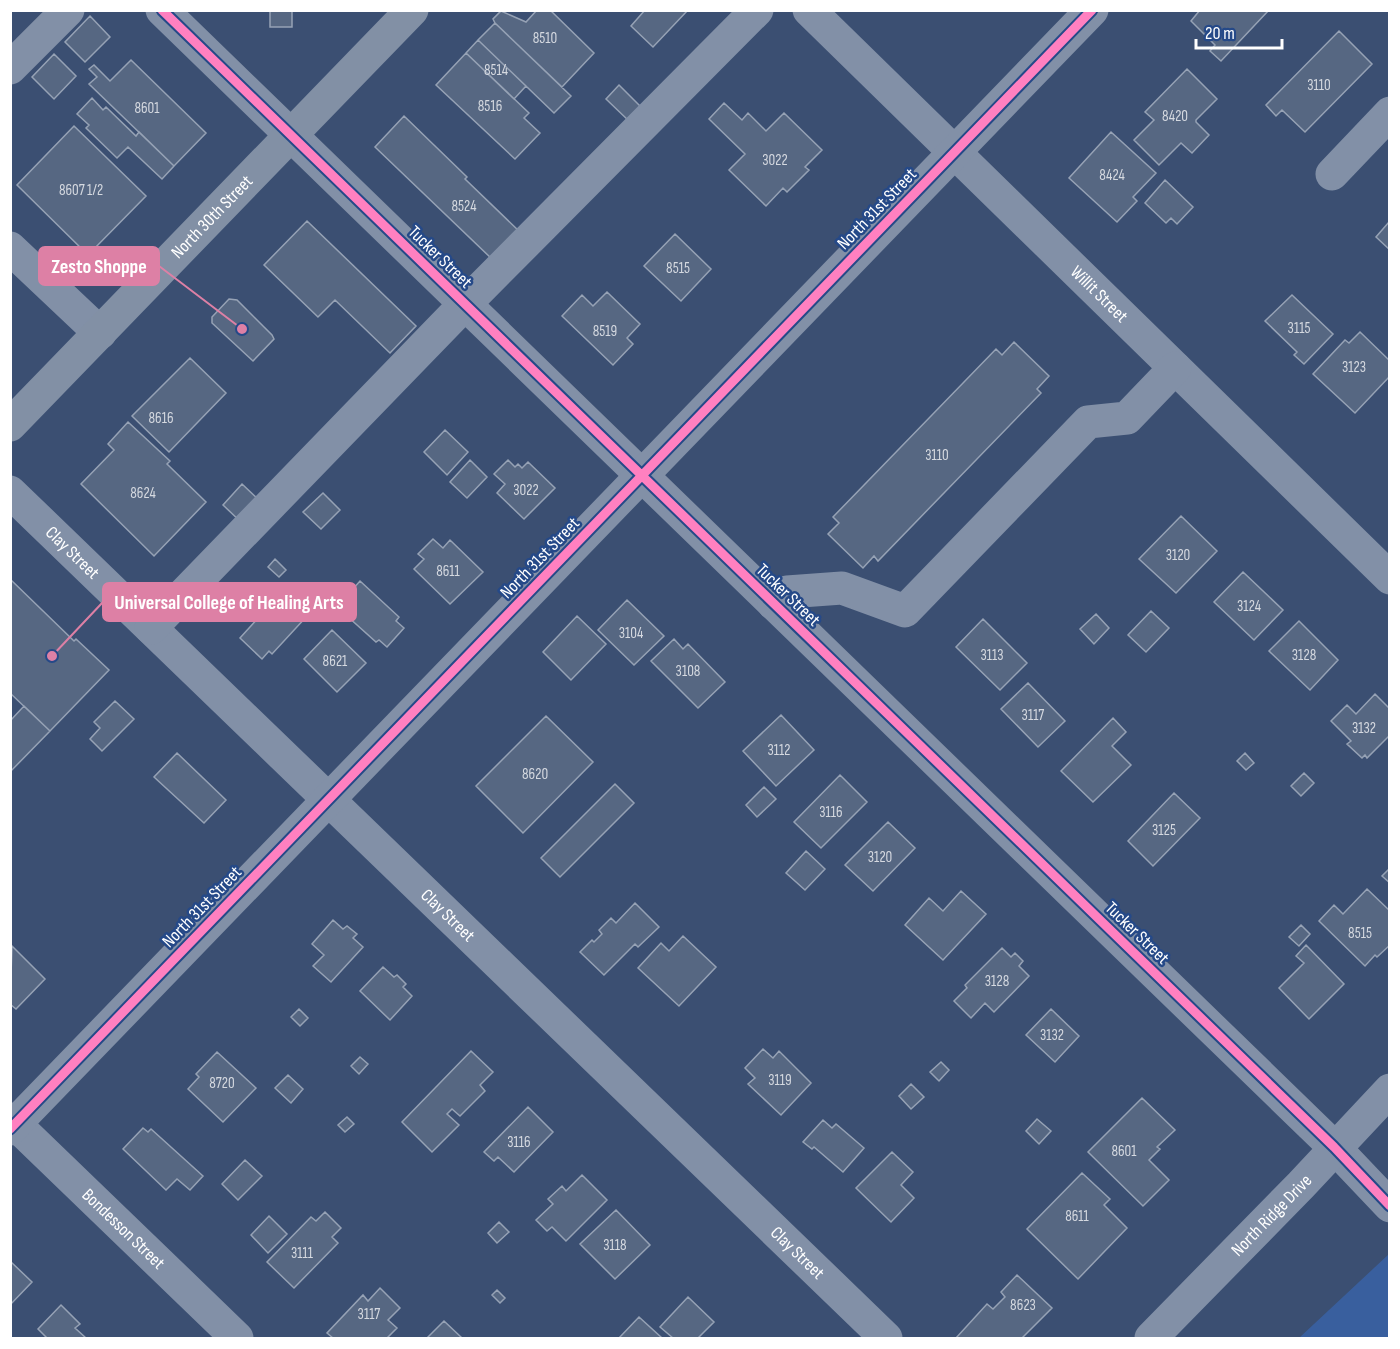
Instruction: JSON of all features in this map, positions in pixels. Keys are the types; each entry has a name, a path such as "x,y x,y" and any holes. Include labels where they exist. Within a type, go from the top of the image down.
{"highway":[{"name":"North 30th Street","path":"10,425 412,10"}],"street":[{"path":"10,69 68,10"},
{"name":"Tucker Street","path":"162,10 1334,1147 1389,1206"},
{"path":"150,628 465,304 758,10"},
{"name":"Willit Street","path":"809,10 1389,578"},
{"name":"North 31st Street","path":"12,1124 1092,10"},
{"path":"1332,174 1389,113"},
{"path":"13,256 100,333"},
{"path":"774,604 788,592 842,588 904,611 1088,422 1127,418 1175,368"},
{"name":"Clay Street","path":"10,492 886,1338"},
{"name":"North Ridge Drive","path":"1151,1338 1301,1185 1389,1090"},
{"name":"Bondesson Street","path":"12,1124 237,1338"}],"shaded area":[{"path":"1389,1254 1389,1338 1299,1338"}],"building":[{"path":"270,10 292,10 292,27 270,27"},
{"path":"537,10 550,10 594,53 562,87 493,19 501,11 526,22"},
{"path":"645,10 688,10 653,47 631,26"},
{"path":"1200,10 1269,10 1221,61 1210,51 1215,45 1191,21"},
{"path":"90,16 110,37 85,62 65,42"},
{"path":"495,23 571,96 554,113 478,40"},
{"path":"1339,31 1372,64 1305,132 1282,110 1276,116 1266,105"},
{"path":"478,40 526,86 514,99 466,53"},
{"path":"466,53 529,113 524,118 540,133 515,159 436,85"},
{"path":"54,54 76,76 54,99 32,77"},
{"path":"131,60 206,133 174,166 89,84 97,77 89,69 94,65 110,81"},
{"path":"1187,69 1217,99 1196,120 1209,135 1192,153 1181,143 1159,165 1134,140 1154,120 1145,112"},
{"path":"619,85 643,109 630,122 606,99"},
{"path":"92,98 103,110 106,107 136,136 139,132 174,166 162,179 128,147 117,158 86,128 89,125 77,114"},
{"path":"724,103 742,120 748,113 766,131 784,113 822,150 805,167 809,170 787,192 783,188 766,206 729,170 745,154 709,119"},
{"path":"404,116 520,232 493,260 375,147"},
{"path":"74,126 146,196 88,255 17,185"},
{"path":"1111,132 1156,173 1133,197 1137,201 1117,222 1069,178"},
{"path":"1165,180 1193,207 1177,224 1171,218 1166,223 1145,203"},
{"path":"307,221 416,326 390,353 335,300 318,317 264,265"},
{"path":"1390,222 1390,250 1376,237"},
{"path":"675,234 711,269 681,301 644,266"},
{"path":"607,292 640,324 627,338 633,344 613,365 562,316 582,295 593,306"},
{"path":"1292,295 1333,334 1304,364 1294,355 1297,352 1265,321"},
{"path":"229,299 237,300 274,339 253,361 212,323 212,317"},
{"path":"1360,332 1390,361 1390,376 1355,413 1313,374 1345,340 1349,343"},
{"path":"1014,342 1049,376 1037,389 1041,393 878,561 874,556 863,568 828,534 839,523 833,517 996,349 1002,355"},
{"path":"190,358 226,393 169,452 132,416"},
{"path":"128,422 170,461 167,464 206,502 154,556 81,484 114,450 108,444"},
{"path":"445,430 468,452 447,475 424,452"},
{"path":"470,460 487,477 467,498 450,482"},
{"path":"508,460 515,467 518,464 522,468 528,462 555,488 524,519 497,493 505,484 494,474"},
{"path":"242,484 262,503 243,524 223,505"},
{"path":"323,493 340,510 321,529 303,512"},
{"path":"1181,516 1217,551 1176,593 1139,559"},
{"path":"433,539 443,548 450,540 483,572 450,604 414,569 424,559 418,554"},
{"path":"275,559 286,570 279,577 268,567"},
{"path":"1243,572 1283,610 1254,640 1214,602"},
{"path":"10,579 74,641 76,639 109,670 50,731 10,693"},
{"path":"360,581 399,617 396,621 404,628 387,647 379,640 376,642 337,607"},
{"path":"282,592 307,616 272,654 269,651 262,659 240,638"},
{"path":"627,600 664,636 634,665 598,630"},
{"path":"1151,611 1169,628 1146,652 1128,635"},
{"path":"1096,614 1109,628 1094,644 1080,629"},
{"path":"577,616 606,644 571,680 543,652"},
{"path":"983,619 1027,663 1000,690 956,647"},
{"path":"1299,621 1338,660 1310,690 1269,651"},
{"path":"332,630 366,663 337,692 304,659"},
{"path":"674,639 683,649 688,644 725,682 698,708 651,661"},
{"path":"1028,683 1065,721 1038,747 1001,709"},
{"path":"1375,694 1390,709 1390,735 1367,758 1365,755 1362,758 1347,744 1351,741 1331,721 1347,705 1356,714"},
{"path":"115,701 134,719 102,751 90,739 100,728 94,722"},
{"path":"24,706 50,731 10,772 10,721"},
{"path":"781,715 814,750 776,786 743,751"},
{"path":"546,716 593,762 523,833 476,786"},
{"path":"1113,718 1126,732 1112,746 1131,765 1093,802 1061,771"},
{"path":"177,753 226,800 204,823 154,777"},
{"path":"1245,753 1254,763 1246,770 1237,761"},
{"path":"1304,773 1314,783 1301,796 1291,786"},
{"path":"840,775 867,802 821,848 794,822"},
{"path":"615,784 634,803 560,877 541,858"},
{"path":"764,787 776,799 757,817 746,805"},
{"path":"1174,793 1200,818 1153,866 1128,841"},
{"path":"888,822 915,848 873,891 845,865"},
{"path":"806,851 825,869 805,890 786,873"},
{"path":"1390,868 1390,883 1382,876"},
{"path":"1367,889 1390,911 1390,945 1377,957 1375,955 1365,966 1319,921 1334,905 1343,914"},
{"path":"961,891 986,914 943,960 905,925 929,898 943,911"},
{"path":"635,903 659,927 638,947 635,944 604,975 580,952 602,934 599,930 611,918 616,923"},
{"path":"333,920 343,929 347,926 357,934 353,938 363,947 331,982 313,966 324,955 312,944"},
{"path":"1301,925 1310,934 1299,946 1289,937"},
{"path":"683,936 716,967 679,1006 638,968 661,943 669,951"},
{"path":"1306,945 1344,984 1309,1019 1279,988 1304,963 1296,956"},
{"path":"12,946 45,979 16,1009 10,1004"},
{"path":"1002,948 1011,957 1015,953 1023,961 1019,966 1029,976 994,1012 985,1003 971,1018 954,1001 967,988 965,985"},
{"path":"383,967 394,977 397,975 406,984 403,987 412,996 390,1020 360,991"},
{"path":"299,1009 308,1018 300,1026 291,1017"},
{"path":"1051,1009 1079,1036 1055,1062 1026,1035"},
{"path":"763,1049 773,1058 779,1051 811,1083 781,1115 748,1084 755,1078 745,1068"},
{"path":"471,1051 493,1072 480,1085 485,1091 460,1116 452,1109 447,1114 459,1125 432,1152 402,1122"},
{"path":"217,1052 256,1088 223,1122 188,1089 199,1077 196,1074"},
{"path":"360,1057 368,1064 359,1074 351,1066"},
{"path":"941,1062 949,1070 939,1081 930,1072"},
{"path":"288,1075 303,1089 291,1103 275,1088"},
{"path":"911,1084 924,1097 911,1109 899,1096"},
{"path":"1142,1098 1175,1130 1157,1147 1160,1149 1149,1160 1169,1180 1143,1206 1088,1152"},
{"path":"528,1107 553,1132 514,1172 498,1157 494,1161 484,1152"},
{"path":"347,1117 354,1124 345,1132 338,1125"},
{"path":"1037,1119 1051,1131 1039,1144 1026,1131"},
{"path":"823,1120 832,1128 836,1124 864,1148 843,1172 814,1147 812,1149 803,1142"},
{"path":"143,1128 148,1132 151,1129 203,1176 190,1190 177,1179 166,1190 123,1149"},
{"path":"892,1152 913,1172 901,1185 914,1198 891,1222 856,1188"},
{"path":"245,1160 262,1176 238,1200 222,1184"},
{"path":"1082,1173 1110,1199 1104,1205 1127,1228 1078,1279 1027,1229"},
{"path":"582,1175 607,1200 566,1241 552,1227 547,1231 536,1220 553,1204 548,1199 562,1186 566,1191"},
{"path":"616,1210 650,1245 615,1279 580,1244"},
{"path":"325,1212 341,1228 332,1237 338,1243 294,1288 267,1262 311,1217 316,1221"},
{"path":"269,1216 287,1234 268,1253 251,1235"},
{"path":"499,1222 509,1232 497,1243 488,1233"},
{"path":"10,1261 32,1282 10,1305"},
{"path":"1017,1275 1052,1308 1022,1338 956,1338 987,1304 993,1309 1005,1297 1001,1292"},
{"path":"380,1288 400,1308 388,1320 397,1328 387,1338 333,1338 327,1333 363,1295 368,1301"},
{"path":"497,1290 505,1298 500,1303 492,1295"},
{"path":"688,1297 714,1322 698,1338 673,1338 660,1327"},
{"path":"61,1305 80,1324 75,1328 86,1338 47,1338 38,1329"},
{"path":"639,1317 662,1338 619,1338"},
{"path":"444,1321 462,1338 427,1338"}],"cycle path":[{"path":"162,10 1334,1147 1390,1206"},
{"path":"10,1129 1092,10"}],"place":[{"name":"Zesto Shoppe","path":"242,329"},
{"name":"Universal College of Healing Arts","path":"52,656"}]}
